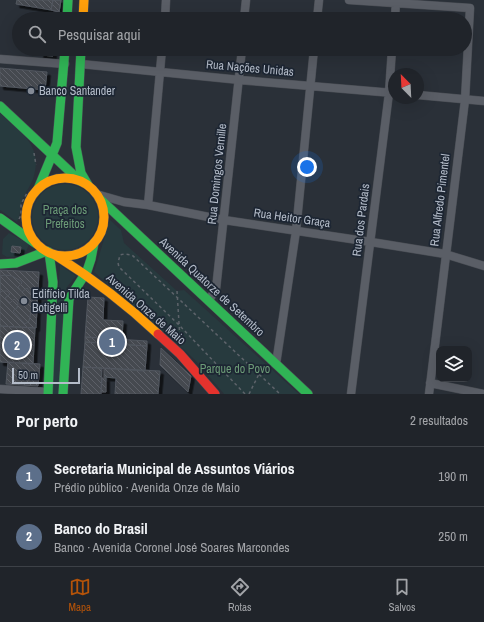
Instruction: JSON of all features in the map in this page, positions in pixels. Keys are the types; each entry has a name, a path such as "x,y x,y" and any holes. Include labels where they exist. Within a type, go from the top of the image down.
{"main road":[{"path":"67,12 68,0"},
{"path":"83,12 84,0"},
{"path":"0,106 52,155 98,196 103,206 104,219 98,238 94,243 79,253 66,256 48,251 33,239 28,227 26,213 33,190 52,155 57,143 65,56"},
{"path":"82,56 76,147 84,183"},
{"path":"33,190 49,181 62,178 84,183"},
{"name":"Avenida Quatorze de Setembro","path":"98,196 308,394"},
{"name":"Avenida Onze de Maio","path":"0,218 85,274 127,306 169,343 195,370 215,394"},
{"path":"63,394 69,299 85,274 92,257 94,243"},
{"path":"0,264 16,263 48,251"},
{"path":"48,251 53,282 48,393"}],"street":[{"path":"165,12 166,0"},
{"path":"245,12 246,0"},
{"path":"318,12 319,0"},
{"path":"349,0 396,2 395,12"},
{"name":"Rua Alfredo Pimentel","path":"396,2 470,8 470,12"},
{"path":"148,205 161,56"},
{"name":"Rua Domingos Vernille","path":"209,300 216,289 242,56"},
{"path":"276,364 296,231 313,56"},
{"name":"Rua dos Pardais","path":"392,56 392,68"},
{"name":"Rua Alfredo Pimentel","path":"429,394 465,100 467,56"},
{"path":"0,59 65,64"},
{"name":"Rua Nações Unidas","path":"81,64 388,93"},
{"path":"424,96 484,101"},
{"name":"Rua dos Pardais","path":"351,394 390,104"},
{"name":"Rua Heitor Graça","path":"98,196 224,220 445,254 484,266"},
{"path":"430,383 483,394"},
{"path":"0,389 48,393"}],"path":[{"path":"34,147 36,165"},
{"path":"18,222 21,204 33,190"},
{"path":"245,394 179,325 119,267 118,263 120,255 132,255 280,394"},
{"path":"177,291 180,339"},
{"path":"249,394 265,363"}],"green space":[{"path":"0,113 23,134 33,149 35,157 36,167 33,179 22,201 17,222 0,210"},
{"name":"Praça dos Prefeitos","path":"58,184 72,184 84,189 93,198 98,210 96,230 89,241 72,250 58,250 46,245 37,236 32,224 32,210 37,198 46,189"},
{"name":"Parque do Povo","path":"110,220 121,230 124,243 177,291 184,290 299,394 224,394 195,360 94,272"},
{"path":"9,233 29,244 24,254 7,257 2,254 3,239"},
{"path":"60,265 76,276 67,287 64,298 58,394 52,394"}],"building":[{"path":"17,0 53,0 51,10 16,4"},
{"path":"53,0 61,0 59,12 51,10"},
{"path":"53,0 61,0 59,12 51,10"},
{"path":"0,68 47,72 45,90 0,86"},
{"path":"12,246 21,247 20,253 11,252"},
{"path":"0,270 39,272 36,328 0,326"},
{"name":"Edifício Tilda Botigelli","path":"0,276 12,276 21,281 22,283 18,287 22,292 27,288 32,296 33,303 29,321 25,324 13,311 17,308 18,303 14,299 10,303 5,298 10,294 7,291 2,291 0,293"},
{"path":"88,297 104,298 103,320 123,321 122,339 85,337"},
{"path":"0,326 35,328 33,364 0,362"},
{"path":"85,337 147,341 147,346 85,342"},
{"path":"85,342 147,346 145,371 83,367"},
{"path":"161,348 191,376 188,392 160,365"},
{"path":"8,362 40,364 38,386 6,384"},
{"path":"83,367 102,368 101,394 81,394"},
{"path":"104,368 160,371 158,394 115,394 116,378 104,377"},
{"path":"102,378 106,378 106,392 101,392"}],"traffic: fast":[{"path":"67,12 68,0"},
{"path":"38,189 57,143 64,56"},
{"path":"81,56 76,147 81,173 88,185"},
{"path":"0,106 80,181"},
{"path":"100,199 308,394"},
{"path":"0,218 35,243"},
{"path":"63,394 69,299 87,271 94,243"},
{"path":"0,264 16,263 47,251"},
{"path":"48,394 53,282 49,252"}],"traffic: slow":[{"path":"83,12 84,0"},
{"path":"65,178 80,181 92,190 101,202 104,217 101,232 92,244 80,253 65,256 50,253 38,244 29,232 26,217 29,202 38,190 50,181 65,178"},
{"path":"55,255 108,292 134,312 158,334"}],"traffic: jam":[{"path":"158,334 180,354 215,394"}],"place":[{"name":"Banco Santander","path":"31,91"},
{"name":"Edifício Tilda Botigelli","path":"24,301"},
{"name":"Secretaria Municipal de Assuntos Viários","path":"112,342"},
{"name":"Banco do Brasil","path":"17,345"}]}
